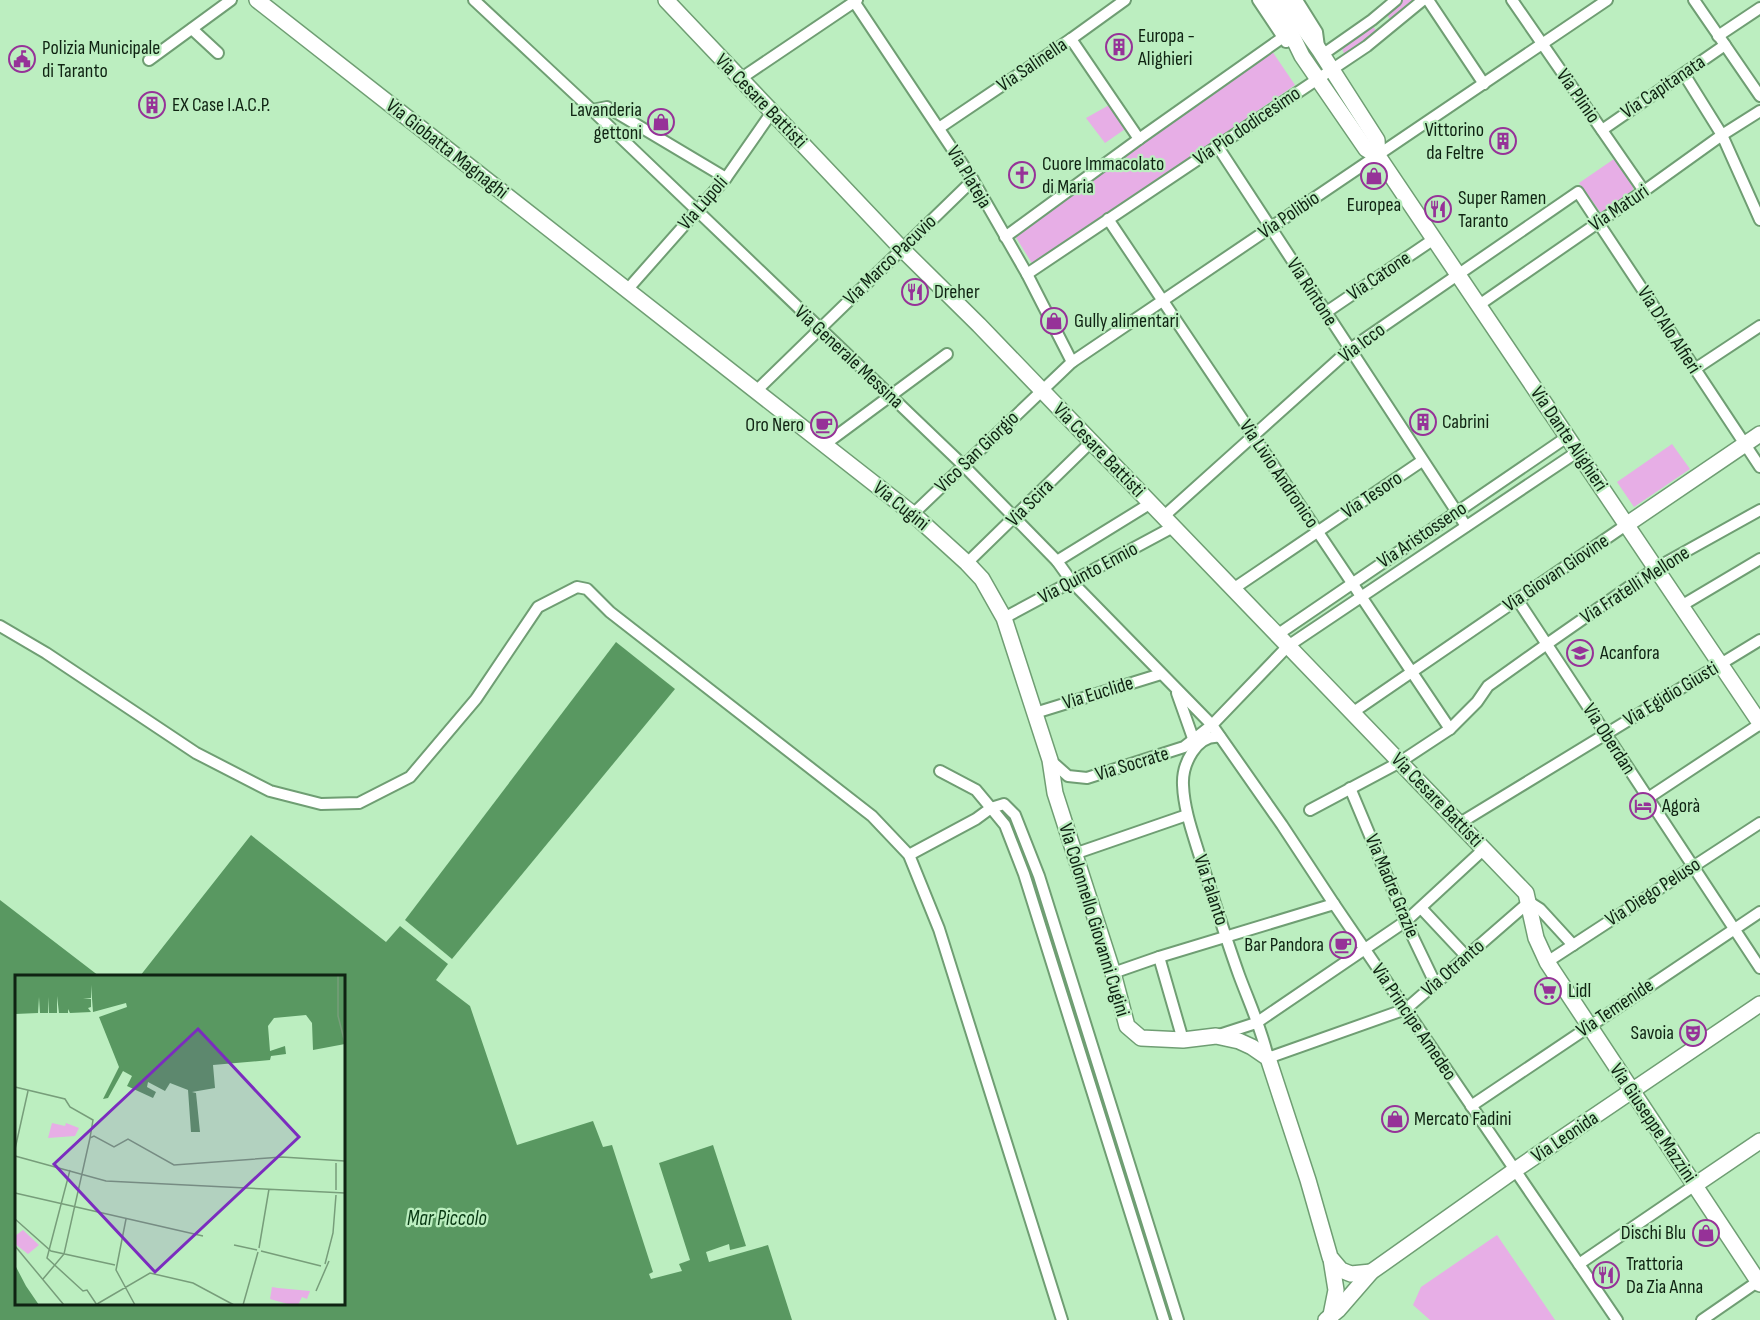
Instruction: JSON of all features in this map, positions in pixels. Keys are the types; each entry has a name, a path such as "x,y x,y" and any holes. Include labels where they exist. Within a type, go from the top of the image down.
{"main road":[{"name":"Via Giobatta Magnaghi","path":"257,0 632,293"},
{"name":"Via Cesare Battisti","path":"666,0 901,248 1460,823 1526,893 1529,902"},
{"name":"Via Dante Alighieri","path":"1271,0 1286,23 1302,56 1324,73"},
{"name":"Via Dante Alighieri","path":"1284,0 1321,53 1324,73 1366,149 1378,156 1760,724"},
{"name":"Via Cugini","path":"632,293 913,514 968,563 982,579 1004,618 1050,760 1055,793"},
{"name":"Via Giovan Giovine","path":"1626,525 1760,434"},
{"name":"Via Colonnello Giovanni Cugini","path":"1055,793 1113,973 1127,1026 1141,1038 1183,1040 1216,1036"},
{"name":"Via Giuseppe Mazzini","path":"1529,902 1536,938 1547,962 1760,1282"},
{"name":"Via Leonida","path":"1371,1272 1515,1170 1760,1004"},
{"path":"1216,1036 1239,1041 1268,1058"},
{"name":"Via Falanto","path":"1268,1058 1308,1180 1330,1257 1336,1290 1328,1318"},
{"path":"1695,1185 1760,1142"},
{"path":"1330,1257 1341,1270 1350,1274 1371,1272"},
{"name":"Via Falanto","path":"1328,1318 1338,1310 1371,1272"}],"street":[{"path":"149,60 195,32 231,0"},
{"name":"Via Generale Messina","path":"474,0 964,466 1057,561 1072,582 1212,725"},
{"name":"Via Dante Alighieri","path":"1258,0 1282,38 1302,56"},
{"name":"Via Dante Alighieri","path":"1296,0 1317,32 1321,53"},
{"path":"1321,53 1372,20 1396,0"},
{"name":"Via Pio dodicesimo","path":"1027,274 1382,34 1423,0"},
{"path":"1428,0 1484,84"},
{"name":"Via Plinio","path":"1512,0 1644,191"},
{"name":"Via Polibio","path":"1041,390 1072,362 1607,0"},
{"path":"1694,0 1760,96"},
{"path":"740,79 855,1"},
{"name":"Via Plateja","path":"855,1 973,180 1027,274 1072,362"},
{"name":"Via Salinella","path":"939,128 1071,39 1117,2"},
{"name":"Via Capitanata","path":"1602,130 1684,74 1760,8"},
{"path":"1372,20 1382,34"},
{"path":"195,32 218,53"},
{"path":"1005,237 1282,38"},
{"path":"1071,39 1139,139"},
{"path":"1684,74 1722,135 1757,203 1760,220"},
{"path":"592,110 607,107 726,178"},
{"name":"Via Maturi","path":"1479,305 1722,135 1760,111"},
{"name":"Via Lùpoli","path":"632,293 696,211 726,178 772,112"},
{"name":"Via Rintone","path":"1218,147 1466,526"},
{"name":"Via Marco Pacuvio","path":"756,390 973,180"},
{"name":"Via D'Alo Alfieri","path":"1578,192 1760,467"},
{"name":"Via Icco","path":"1168,522 1253,436 1350,349 1578,192"},
{"name":"Via Livio Andronico","path":"1108,219 1450,729"},
{"name":"Via Catone","path":"1325,313 1434,239"},
{"path":"1695,369 1760,326"},
{"path":"824,445 947,354"},
{"name":"Vico San Giorgio","path":"913,514 1041,390"},
{"name":"Via Aristosseno","path":"1277,634 1567,436"},
{"name":"Via Scira","path":"968,563 1091,442"},
{"name":"Via Aristosseno","path":"1288,646 1577,452"},
{"name":"Via Tesoro","path":"1233,589 1422,461"},
{"path":"1057,561 1151,503"},
{"name":"Via Fratelli Mellone","path":"1310,810 1400,762 1450,729 1477,702 1488,687 1547,644 1656,568 1760,510"},
{"name":"Via Quinto Ennio","path":"1004,618 1072,582 1168,522"},
{"name":"Via Giovan Giovine","path":"1352,713 1626,525"},
{"path":"1681,606 1760,559"},
{"path":"0,626 46,653 196,753 270,791 321,804 359,803 410,777 476,699 538,607 577,586 587,589 610,612 872,816 909,855 939,929 1062,1320"},
{"name":"Via Oberdan","path":"1517,599 1760,968"},
{"name":"Via Egidio Giusti","path":"1460,823 1760,640"},
{"path":"1212,725 1288,646"},
{"name":"Via Euclide","path":"1035,713 1161,674"},
{"path":"1176,689 1194,741"},
{"path":"1648,798 1760,724"},
{"name":"Via Principe Amedeo","path":"1212,725 1617,1320"},
{"name":"Via Socrate","path":"1050,760 1068,776 1087,778 1169,752 1194,741 1212,725"},
{"path":"1185,769 1191,754 1205,739 1212,736 1220,737"},
{"path":"1169,752 1179,759 1185,769"},
{"name":"Via Falanto","path":"1185,769 1182,784 1187,815 1226,938 1268,1058"},
{"path":"940,771 976,790 1005,825 1024,874 1164,1320"},
{"name":"Via Madre Grazie","path":"1350,788 1406,921 1435,983"},
{"path":"909,855 976,819 991,808 1004,804 1015,815 1039,876 1178,1320"},
{"path":"1074,854 1187,815"},
{"name":"Via Diego Peluso","path":"1547,962 1760,823"},
{"path":"1216,1036 1256,1023 1406,921 1484,849"},
{"path":"1529,902 1540,909 1573,945"},
{"name":"Via Otranto","path":"1268,1058 1406,1010 1529,902"},
{"path":"1113,973 1334,904"},
{"path":"1421,908 1466,956"},
{"name":"Via Temenide","path":"1471,1106 1760,912"},
{"path":"1159,957 1183,1040"},
{"path":"1579,1264 1695,1185"},
{"path":"1702,1320 1760,1282"}],"shaded area":[{"path":"1402,0 1417,0 1390,21 1387,13"},
{"path":"1372,25 1377,32 1345,56 1341,46"},
{"path":"1272,51 1295,85 1033,265 1015,236"},
{"path":"1111,104 1128,127 1105,143 1086,118"},
{"path":"1614,159 1633,190 1601,213 1579,183"},
{"path":"1672,444 1690,469 1634,507 1617,482"},
{"path":"1497,1235 1555,1320 1430,1320 1413,1305 1421,1287"}],"water":[{"path":"616,642 675,689 452,959 405,920"},
{"name":"Mar Piccolo","path":"251,835 386,942 400,926 448,964 436,980 470,1006 517,1145 593,1121 603,1147 612,1145 653,1272 649,1274 651,1279 682,1271 679,1264 690,1260 659,1163 713,1145 746,1246 730,1250 729,1244 706,1252 709,1262 768,1245 792,1320 0,1320 0,900 98,975 15,975 15,1305 345,1305 345,975 141,975"}],"place":[{"name":"Europa - Alighieri","path":"1119,47"},
{"name":"Polizia Municipale di Taranto","path":"22,59"},
{"name":"EX Case I.A.C.P.","path":"152,105"},
{"name":"Lavanderia gettoni","path":"661,122"},
{"name":"Vittorino da Feltre","path":"1503,141"},
{"name":"Cuore Immacolato di Maria","path":"1022,175"},
{"name":"Europea","path":"1374,176"},
{"name":"Super Ramen Taranto","path":"1438,209"},
{"name":"Dreher","path":"915,292"},
{"name":"Gully alimentari","path":"1054,321"},
{"name":"Cabrini","path":"1423,422"},
{"name":"Oro Nero","path":"824,425"},
{"name":"Acanfora","path":"1580,653"},
{"name":"Agorà","path":"1643,806"},
{"name":"Bar Pandora","path":"1343,945"},
{"name":"Lidl","path":"1548,991"},
{"name":"Savoia","path":"1693,1033"},
{"name":"Mercato Fadini","path":"1395,1119"},
{"name":"Dischi Blu","path":"1706,1233"},
{"name":"Trattoria Da Zia Anna","path":"1606,1275"}]}
